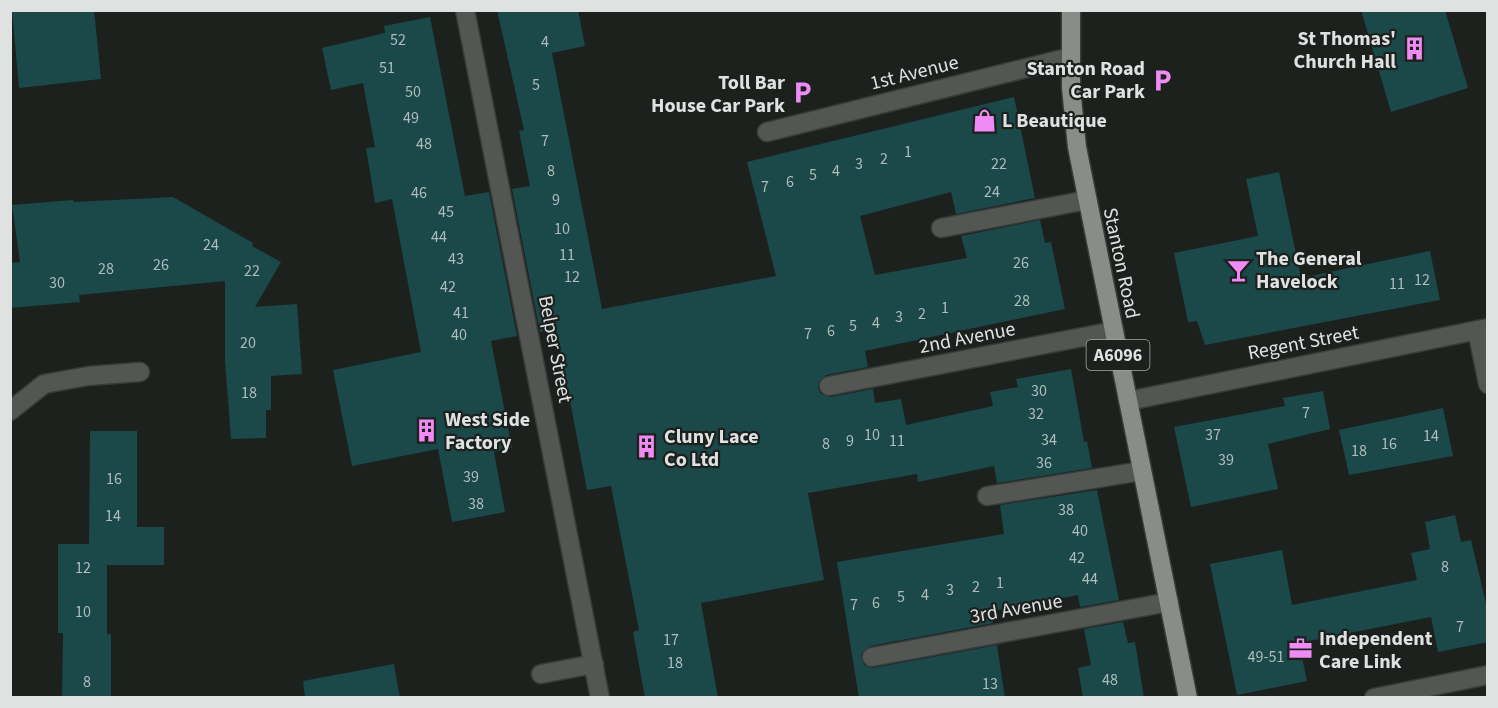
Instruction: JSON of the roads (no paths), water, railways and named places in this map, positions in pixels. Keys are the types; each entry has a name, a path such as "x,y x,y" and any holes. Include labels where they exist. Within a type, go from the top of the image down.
{"main road":[{"name":"Stanton Road","path":"1071,10 1073,120 1087,200 1188,698"}],"street":[{"name":"Belper Street","path":"465,10 600,698"},
{"name":"1st Avenue","path":"767,132 1071,57"},
{"path":"941,228 1087,200"},
{"path":"1482,329 1488,384"},
{"name":"Regent Street","path":"1128,401 1482,329"},
{"name":"2nd Avenue","path":"829,386 1114,332"},
{"path":"10,411 44,384 88,376 140,372"},
{"path":"987,496 1142,471"},
{"name":"3rd Avenue","path":"872,657 1169,602"},
{"path":"541,674 594,664"},
{"path":"1374,698 1488,675"}],"place":[{"name":"St Thomas' Church Hall","path":"1414,49"},
{"name":"Stanton Road Car Park","path":"1163,80"},
{"name":"Toll Bar House Car Park","path":"803,93"},
{"name":"L Beautique","path":"984,120"},
{"name":"The General Havelock","path":"1238,270"},
{"name":"West Side Factory","path":"427,431"},
{"name":"Cluny Lace Co Ltd","path":"646,447"},
{"name":"Independent Care Link","path":"1301,649"}]}
